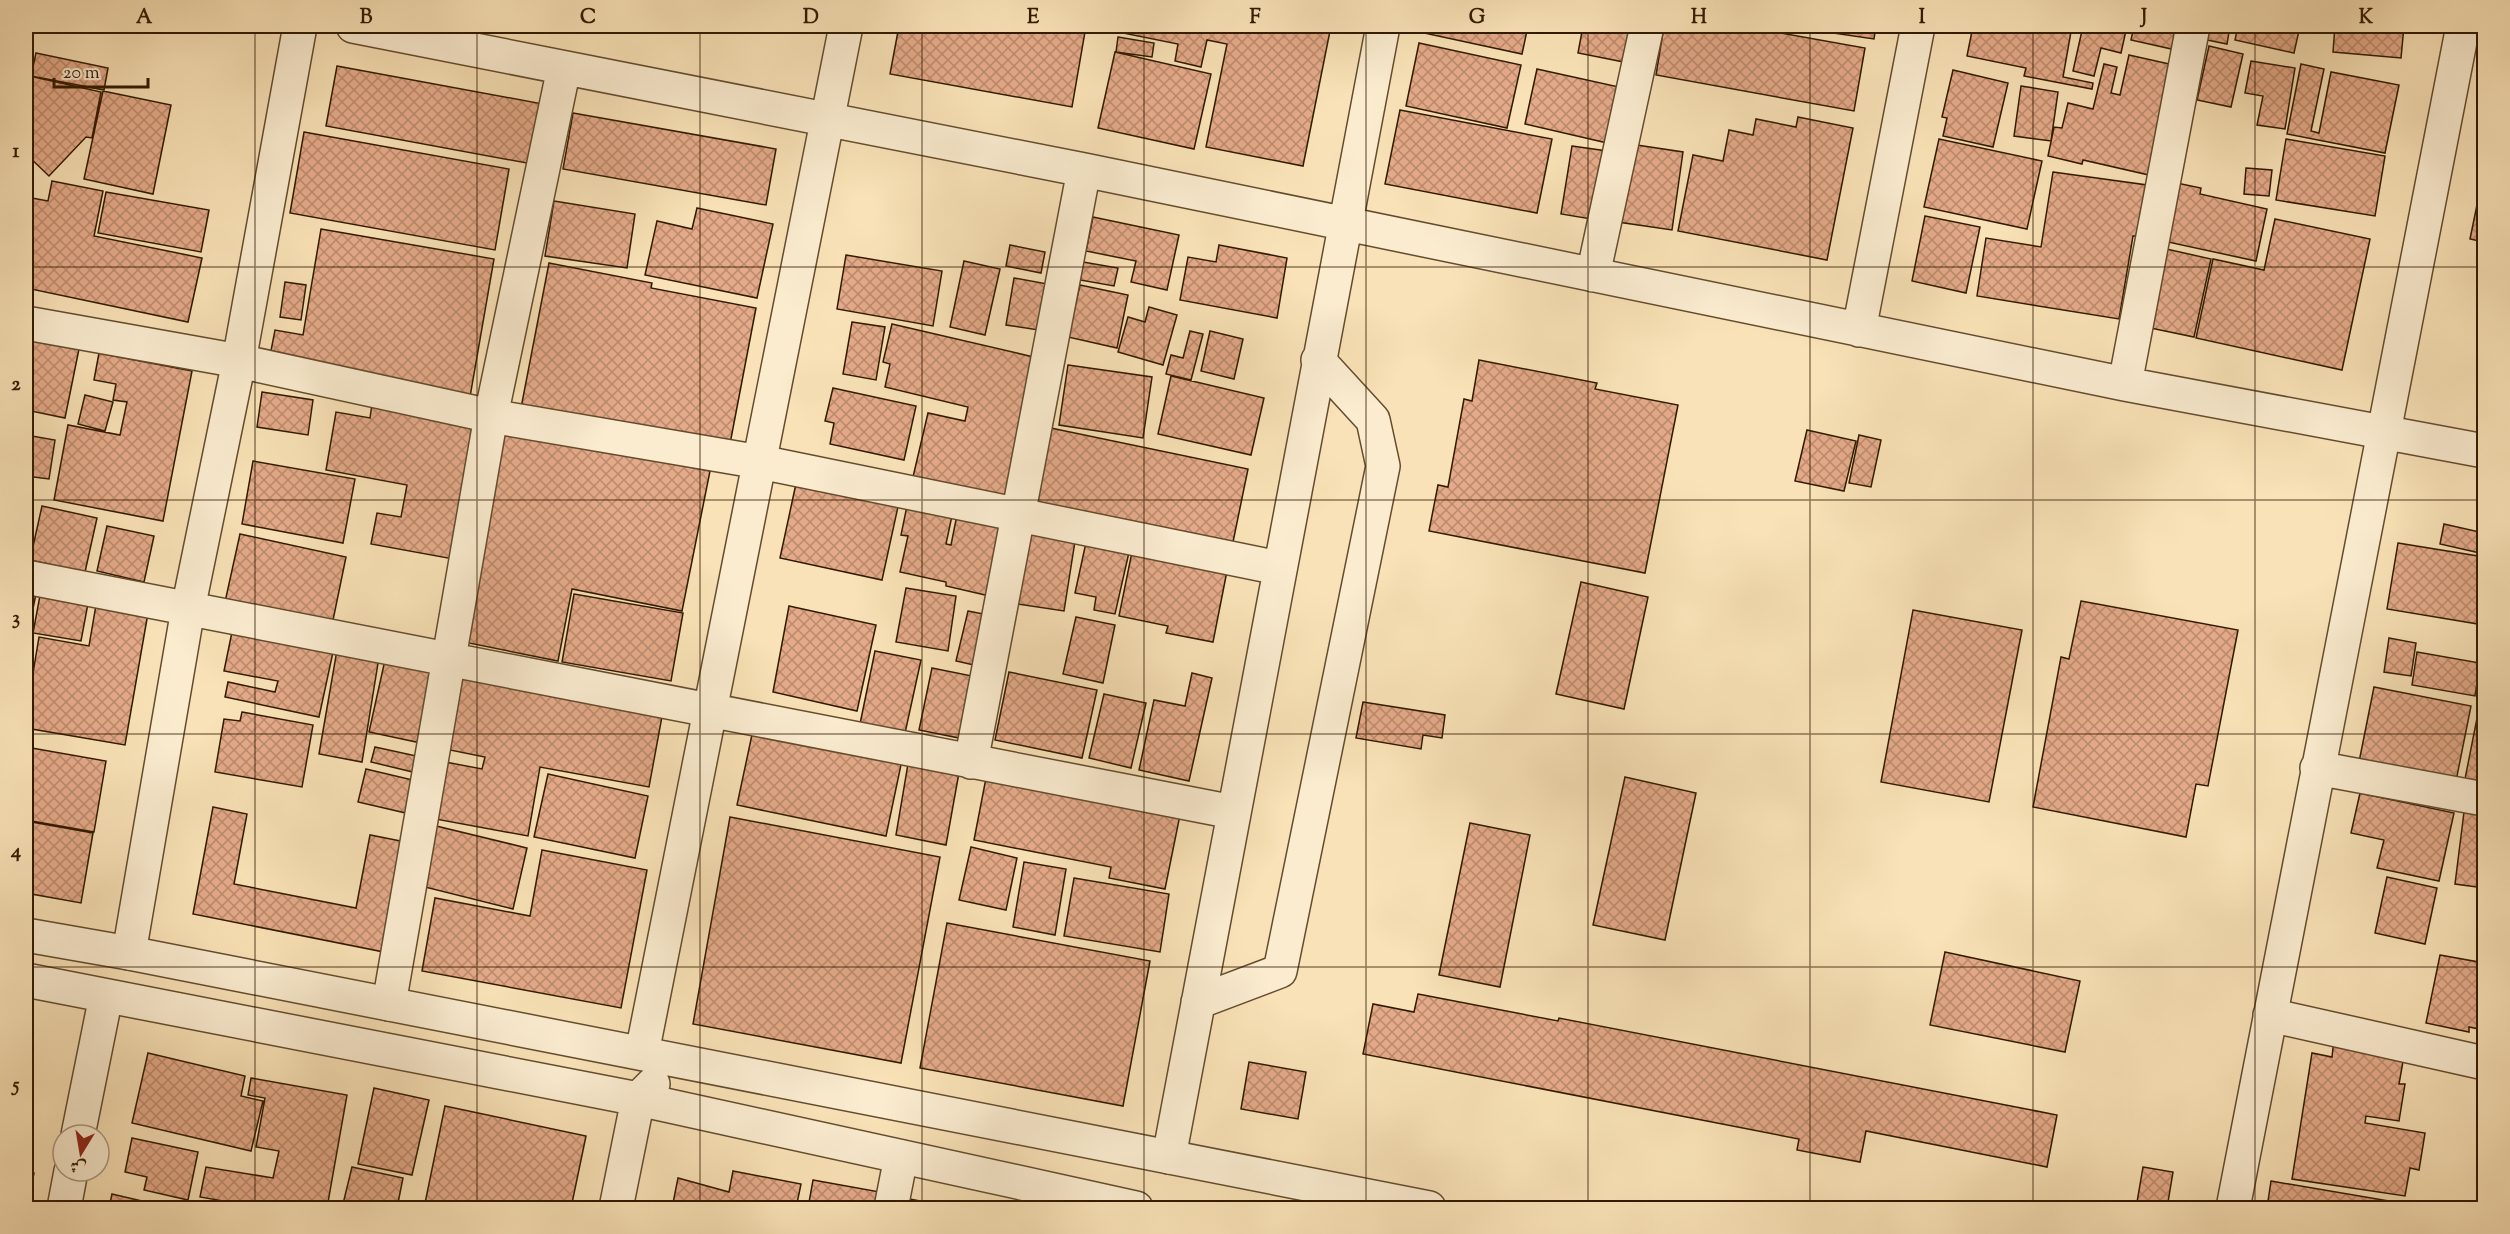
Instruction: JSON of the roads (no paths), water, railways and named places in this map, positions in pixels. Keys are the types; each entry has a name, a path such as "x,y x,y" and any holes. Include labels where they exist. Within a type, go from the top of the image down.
{"street":[{"path":"129,952 188,609 238,361 300,26"},
{"path":"353,26 1084,170 2125,384 2484,452"},
{"path":"642,1053 846,26"},
{"path":"1169,1157 1343,225 1383,26"},
{"path":"1593,274 1647,26"},
{"path":"1859,330 1918,26"},
{"path":"2125,384 2193,26"},
{"path":"2233,1209 2463,26"},
{"path":"388,1004 490,416 564,68"},
{"path":"972,762 1084,170"},
{"path":"26,322 238,361 490,416 760,462 1279,568"},
{"path":"1198,1002 1280,971 1383,466 1373,420 1318,360"},
{"path":"26,577 1233,812"},
{"path":"2317,768 2484,799"},
{"path":"26,934 129,952 1429,1209"},
{"path":"26,980 638,1099 1136,1209"},
{"path":"80,1123 106,996"},
{"path":"2271,1009 2484,1048"},
{"path":"2271,1009 2484,1063"},
{"path":"616,1209 638,1099 667,1074 698,1070 740,1073"},
{"path":"891,1209 901,1157"},
{"path":"64,1209 69,1183"}]}
